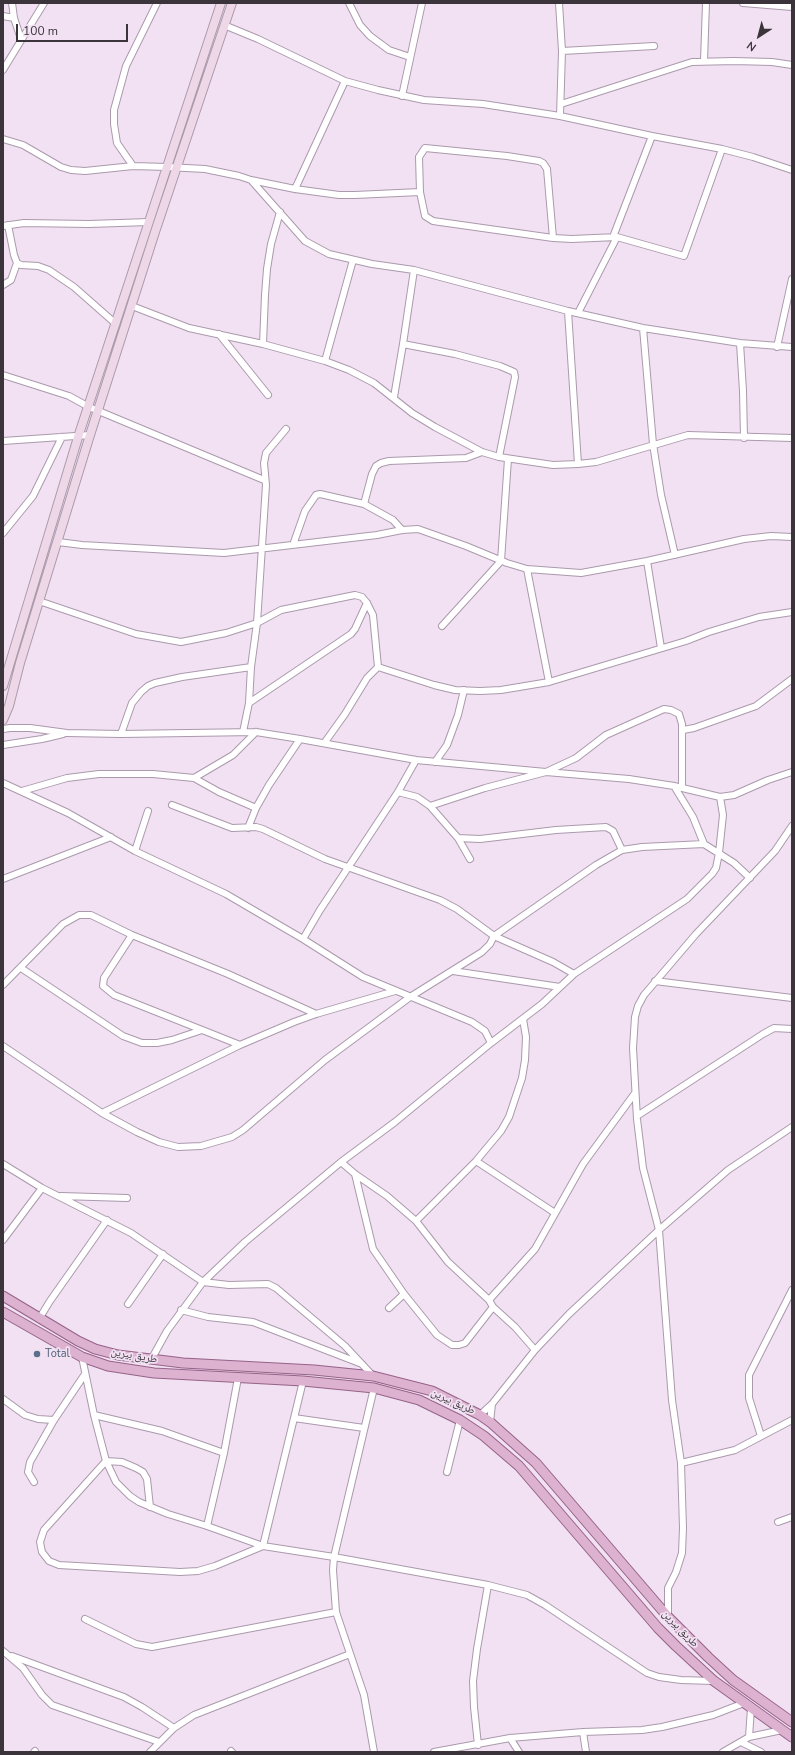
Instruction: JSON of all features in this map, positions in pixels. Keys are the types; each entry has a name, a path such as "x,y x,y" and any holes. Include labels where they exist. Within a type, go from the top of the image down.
{"main road":[{"name":"طريق بيرين","path":"3,1296 39,1319 78,1341 118,1355 151,1360 373,1376 432,1391 480,1415 536,1463 668,1618 733,1680 792,1722"},
{"name":"طريق بيرين","path":"3,1312 82,1357 108,1366 131,1371 302,1381 374,1388 419,1400 460,1420 484,1436 519,1466 658,1628 714,1681 792,1737"}],"street":[{"path":"12,3 14,18 21,39"},
{"path":"3,70 6,62 44,3"},
{"path":"133,166 117,143 114,124 114,110 129,60 157,3"},
{"path":"3,686 79,434 221,3"},
{"path":"3,720 9,706 20,663 90,435 157,225 178,168 232,3"},
{"path":"349,3 360,25 370,36 389,50 410,57"},
{"path":"402,96 422,3"},
{"path":"559,3 562,51 562,104 560,116"},
{"path":"704,61 706,3"},
{"path":"743,3 792,7"},
{"path":"3,16 14,18"},
{"path":"224,25 258,39 345,81 402,96 438,101 511,107 560,116 652,136 722,149 753,157 792,170"},
{"path":"562,51 654,46"},
{"path":"562,104 692,62 772,62 792,64"},
{"path":"295,189 345,81"},
{"path":"578,313 615,237 652,136"},
{"path":"3,139 23,145 61,167 71,170 85,171 133,166 205,168 251,180 295,189 355,195 420,192"},
{"path":"552,238 547,169 543,163 507,156 426,148 419,156 420,192 425,216 433,221 552,238 572,239 615,237 684,256 722,149"},
{"path":"251,180 305,241 330,254 353,260 414,270 568,311 644,328 740,343 792,347"},
{"path":"263,344 267,269 271,244 280,212"},
{"path":"3,285 11,280 17,263 6,225 24,223 89,224 149,222"},
{"path":"325,361 353,260"},
{"path":"17,263 21,265 38,266 54,272 116,324"},
{"path":"394,397 404,344 414,270"},
{"path":"777,347 792,279"},
{"path":"132,306 189,328 263,344 325,361 363,376 394,397 412,413 434,427 482,452 508,459 553,465 596,462 653,444 688,435 744,438 792,438"},
{"path":"568,311 578,464"},
{"path":"644,328 653,444 661,495 675,555"},
{"path":"219,334 268,394"},
{"path":"740,343 744,438"},
{"path":"404,344 462,356 500,366 514,372 516,377 499,457"},
{"path":"3,375 69,396 98,411 264,480"},
{"path":"242,732 249,703 251,667 257,623 266,485 264,480 264,463 266,453 286,429"},
{"path":"3,441 62,437 79,434 90,435"},
{"path":"3,533 33,496 62,437"},
{"path":"364,504 372,474 376,466 381,463 389,461 466,458 482,452"},
{"path":"442,626 502,561 508,459"},
{"path":"293,545 305,511 316,496 320,494 364,504 393,520 402,530"},
{"path":"58,542 82,545 207,553 236,552 418,529 527,569 581,573 647,561 749,539 771,536 792,537"},
{"path":"647,561 661,648"},
{"path":"527,569 549,682"},
{"path":"40,601 136,634 181,642 226,633 257,623 282,610 355,595 362,597 373,615 378,667"},
{"path":"249,703 351,634 355,629 367,603"},
{"path":"378,667 434,685 464,690 501,690 549,682 759,617 792,612"},
{"path":"121,734 132,703 148,686 182,677 251,667"},
{"path":"325,742 345,714 367,678 378,667"},
{"path":"683,730 694,728 756,706 792,679"},
{"path":"436,762 447,745 458,715 464,690"},
{"path":"430,806 484,788 546,772 576,758 606,734 664,709 671,710 679,714 683,730 682,788"},
{"path":"3,729 30,728 67,733 163,735 256,732 325,742 416,760 629,779 674,786 720,797 734,796 768,780 792,772"},
{"path":"194,778 233,755 256,732"},
{"path":"3,744 42,739 67,733"},
{"path":"248,828 256,808 290,752 300,739"},
{"path":"303,939 348,867 398,792 416,760"},
{"path":"22,791 67,778 99,774 153,774 194,778 219,792 256,808"},
{"path":"3,783 68,813 135,851 226,894 303,939 363,977 472,1022 485,1031 491,1043"},
{"path":"674,786 693,817 704,844"},
{"path":"398,792 417,797 430,806 458,838 470,859"},
{"path":"151,1360 161,1340 181,1310 203,1282 245,1242 341,1162 400,1118 491,1043 523,1019 574,974 691,896 716,868 723,815 720,797"},
{"path":"172,805 232,828 263,829 325,858 448,904 467,915 494,936 553,962 574,974"},
{"path":"135,851 148,812"},
{"path":"668,1618 668,1588 676,1572 682,1553 683,1528 681,1463 672,1400 659,1230 643,1168 636,1116 633,1048 635,1017 639,1002 655,981 696,934 775,851 789,834 792,826"},
{"path":"458,838 480,839 556,830 606,827 613,831 622,850"},
{"path":"3,879 111,837"},
{"path":"3,1046 102,1113 158,1142 178,1147 201,1146 232,1137 243,1130 325,1060 410,997 482,952 490,944 494,936 596,865 622,850 642,847 704,844 734,864 750,878"},
{"path":"3,985 63,924 79,915 91,915 132,935 228,974 316,1014"},
{"path":"132,935 104,978 103,986 114,995 240,1045"},
{"path":"21,968 123,1036 142,1043 157,1043 172,1040 202,1030"},
{"path":"453,971 560,987"},
{"path":"655,981 792,998"},
{"path":"102,1113 240,1045 316,1014 395,991"},
{"path":"416,1221 476,1161 501,1131 514,1107 522,1078 526,1047 523,1019"},
{"path":"636,1116 768,1031 779,1028 792,1029"},
{"path":"489,1300 536,1249 583,1164 635,1093"},
{"path":"480,1415 492,1404 535,1350 569,1314 659,1230 728,1170 792,1127"},
{"path":"476,1161 555,1213"},
{"path":"341,1162 355,1174 387,1196 416,1221 448,1262 489,1300 493,1307 515,1327 535,1350"},
{"path":"3,1164 42,1188 131,1233 203,1282 229,1285 264,1284 272,1286 345,1346 373,1376"},
{"path":"355,1174 373,1249 404,1294 437,1335 452,1345 459,1345 468,1341 493,1307"},
{"path":"3,1240 42,1188"},
{"path":"59,1196 127,1198"},
{"path":"39,1319 107,1220"},
{"path":"128,1304 163,1254"},
{"path":"761,1436 748,1398 749,1375 792,1290"},
{"path":"389,1308 404,1294"},
{"path":"181,1310 208,1317 253,1322 364,1365"},
{"path":"82,1357 94,1415 106,1461 112,1474 122,1488 139,1502 168,1514 264,1546 488,1585 535,1598 647,1673 659,1677 681,1680 714,1681"},
{"path":"34,1482 28,1472 28,1466 54,1420 85,1374"},
{"path":"207,1526 224,1453 238,1378"},
{"path":"264,1546 302,1381"},
{"path":"374,1388 334,1557 336,1612 367,1708 374,1752"},
{"path":"3,1399 29,1417 54,1420"},
{"path":"490,1422 492,1404"},
{"path":"94,1415 162,1431 224,1453"},
{"path":"294,1418 364,1428"},
{"path":"447,1472 460,1420"},
{"path":"681,1463 735,1450 792,1420"},
{"path":"106,1461 122,1462 143,1472 147,1479 150,1507"},
{"path":"106,1461 48,1525 42,1535 40,1542 42,1552 45,1557 54,1564 144,1571 198,1571 264,1546"},
{"path":"778,1522 792,1517"},
{"path":"478,1745 473,1681 488,1585"},
{"path":"85,1619 136,1644 152,1647 336,1612"},
{"path":"3,1651 23,1668 42,1695 52,1705 159,1742"},
{"path":"150,1752 174,1728 194,1715 350,1654"},
{"path":"9,1655 124,1697 174,1728"},
{"path":"434,1752 510,1738 583,1732 642,1730 662,1727 747,1706 749,1737"},
{"path":"723,1752 749,1737 782,1730"},
{"path":"583,1732 586,1752"},
{"path":"510,1738 519,1752"},
{"path":"740,1742 761,1752"}],"place":[{"name":"Total","path":"37,1354"}]}
